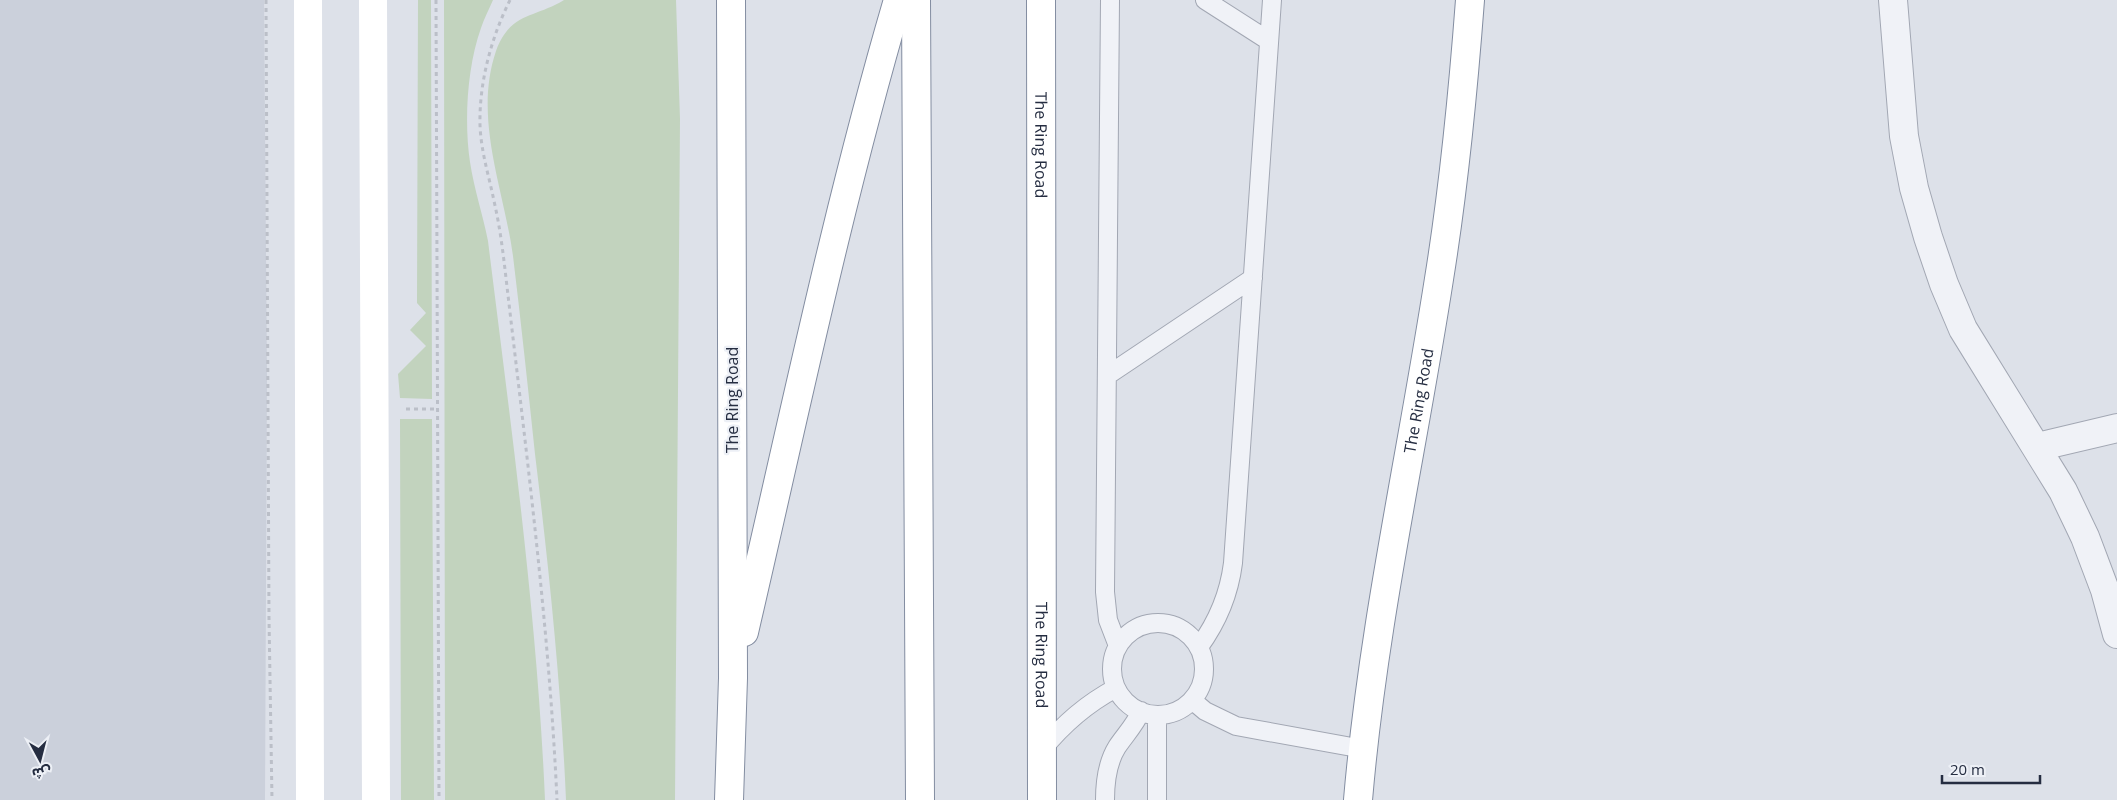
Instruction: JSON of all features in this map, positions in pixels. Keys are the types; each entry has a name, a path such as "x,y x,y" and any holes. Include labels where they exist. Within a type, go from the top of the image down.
{"main road":[{"path":"308,0 310,800"},
{"path":"373,0 376,800"},
{"name":"The Ring Road","path":"729,800 733,678 731,0"},
{"path":"733,678 796,401 866,115 898,0"},
{"path":"916,0 920,800"},
{"name":"The Ring Road","path":"1040,0 1042,800"},
{"name":"The Ring Road","path":"1358,800 1368,695 1441,268 1464,80 1470,0"}],"street":[{"path":"1893,0 1904,136 1914,188 1944,284 1963,329 2037,446 2063,491 2105,590 2117,634"},
{"path":"2037,446 2117,428"}],"lane":[{"path":"1110,0 1105,592 1108,620 1118,646"},
{"path":"1205,0 1269,40"},
{"path":"1199,647 1219,616 1231,581 1272,0"},
{"path":"1108,375 1253,278"},
{"path":"1166,623 1180,628 1191,636 1199,647 1204,661 1204,674 1200,688 1192,700 1182,708 1170,713 1149,713 1126,701 1116,688 1112,674 1113,660 1118,646 1127,635 1138,627 1166,623"},
{"path":"1041,751 1068,721 1099,697 1116,688"},
{"path":"1192,700 1206,712 1236,726 1363,748"},
{"path":"1105,800 1106,781 1112,758 1117,748 1134,726 1149,713"},
{"path":"1149,713 1156,800"}],"path":[{"path":"266,0 269,618 272,800"},
{"path":"436,0 439,800"},
{"path":"510,0 498,26 490,51 484,77 480,125 482,149 500,226 541,578 549,662 557,800"}],"shaded area":[{"path":"0,0 264,0 267,376 265,800 0,800"}],"green space":[{"path":"418,0 431,0 432,399 400,398 398,374 426,346 410,330 426,313 417,303"},
{"path":"444,0 493,0 476,43 470,77 467,112 468,146 474,182 488,241 514,450 530,590 545,800 445,800"},
{"path":"564,0 676,0 680,119 675,800 566,800 554,627 522,330 509,231 492,154 488,102 490,77 496,51 508,29 516,22"},
{"path":"400,419 432,419 434,800 401,800"}]}
